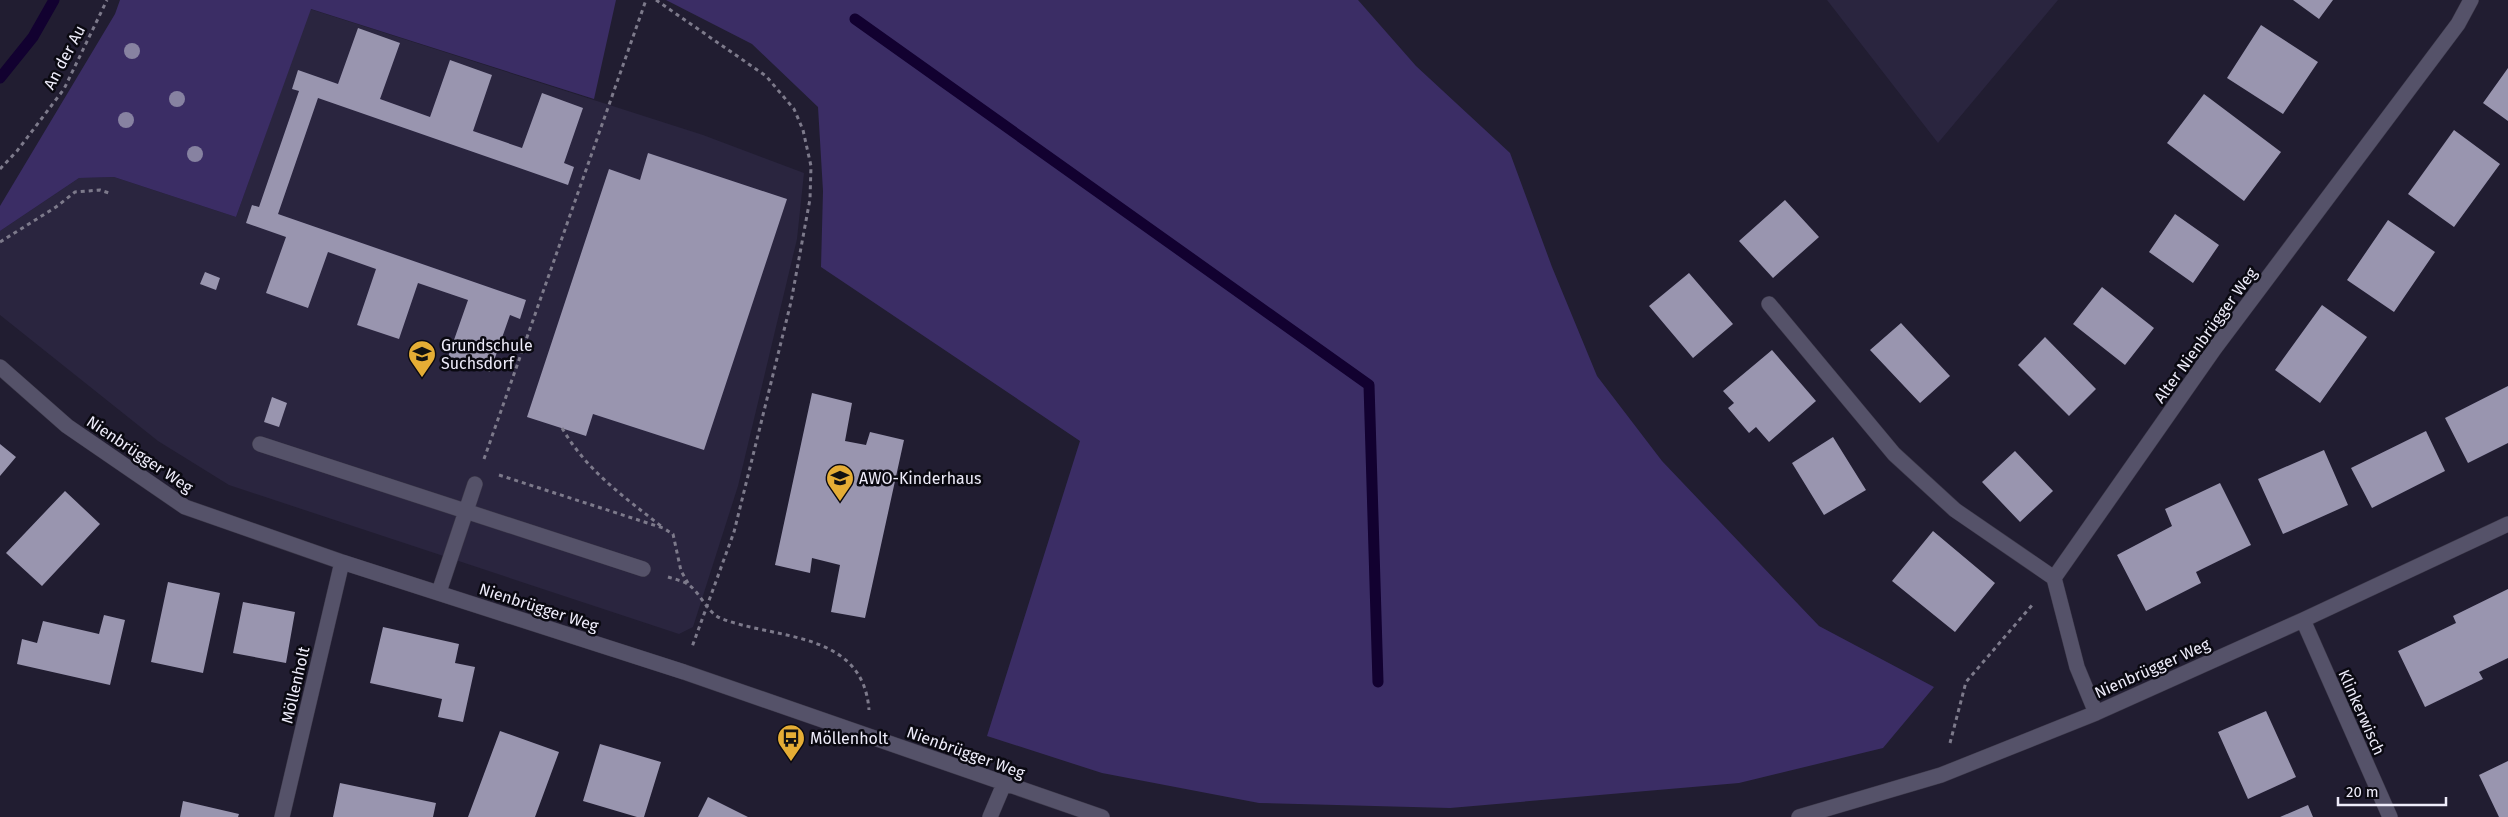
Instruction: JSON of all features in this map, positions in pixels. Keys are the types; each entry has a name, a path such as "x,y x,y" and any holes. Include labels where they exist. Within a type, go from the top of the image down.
{"street":[{"name":"Alter Nienbrügger Weg","path":"2054,578 2215,348 2458,24 2471,0"},
{"path":"1769,304 1894,454 1955,510 2054,578 2077,667 2096,713"},
{"name":"Nienbrügger Weg","path":"0,367 68,426 185,507 342,562 684,672 1102,817"},
{"path":"260,444 643,569"},
{"path":"439,592 475,484"},
{"name":"Nienbrügger Weg","path":"1799,817 1941,775 2096,713 2303,620 2508,524"},
{"name":"Möllenholt","path":"282,817 342,562"},
{"name":"Klinkerwisch","path":"2303,620 2390,817"},
{"path":"990,817 1004,784"}],"path":[{"name":"An der Au","path":"0,169 17,151 64,89 107,0"},
{"path":"475,484 646,0"},
{"path":"656,0 766,76 794,109 803,130 812,166 810,199 791,302 734,532 684,672"},
{"path":"0,242 56,207 75,192 100,190 109,193"},
{"path":"562,428 583,461 663,528 673,534 680,571 707,606 719,617 807,640 836,652 860,677 865,689 870,711 867,735"},
{"path":"480,469 663,528"},
{"path":"643,569 689,584"},
{"path":"1941,775 1966,682 2054,578"}],"shaded area":[{"path":"120,0 616,0 594,99 311,9 236,217 114,177 79,178 0,231 0,206 115,14"},
{"path":"666,0 1358,0 1416,66 1510,153 1552,267 1597,376 1662,461 1819,626 1934,687 1883,748 1739,783 1450,808 1259,803 1102,773 987,736 1080,441 821,267 823,191 818,107 752,44"},
{"path":"1827,0 2058,0 1938,143"},
{"name":"Grundschule Suchsdorf","path":"310,9 703,135 804,173 797,239 738,486 693,627 679,634 229,485 158,441 0,315 0,231 79,178 114,177 236,217"}],"building":[{"path":"2293,0 2333,0 2319,19"},
{"path":"2261,25 2318,62 2283,114 2227,78"},
{"path":"358,28 400,43 380,99 430,117 450,60 492,75 473,131 522,148 542,93 583,108 564,163 574,167 568,185 318,98 278,214 526,300 520,319 510,315 490,372 448,357 468,300 418,283 399,339 357,325 376,269 328,252 308,308 266,293 286,237 246,223 252,205 259,207 299,91 292,89 298,70 338,84"},
{"path":"2508,68 2508,121 2483,103"},
{"path":"2204,94 2281,152 2244,201 2167,143"},
{"path":"2454,130 2500,164 2454,227 2408,194"},
{"path":"648,153 787,199 704,450 593,414 586,436 527,417 609,169 640,180"},
{"path":"1785,200 1819,237 1773,278 1739,241"},
{"path":"2175,214 2219,245 2193,283 2149,252"},
{"path":"2388,220 2435,252 2394,312 2347,280"},
{"path":"205,272 220,278 216,290 200,284"},
{"path":"1689,273 1733,324 1693,358 1649,306"},
{"path":"2102,287 2154,328 2125,365 2073,324"},
{"path":"2322,305 2367,337 2320,403 2275,370"},
{"path":"1901,323 1950,376 1920,403 1870,350"},
{"path":"2045,337 2096,389 2069,416 2018,365"},
{"path":"1772,350 1816,401 1769,442 1756,427 1749,433 1728,408 1734,403 1723,391"},
{"path":"2508,386 2508,443 2468,463 2445,418"},
{"name":"AWO-Kinderhaus","path":"812,393 852,403 845,441 866,445 870,432 904,440 865,618 831,612 840,565 812,558 810,573 775,565"},
{"path":"272,397 287,403 279,427 264,422"},
{"path":"2426,431 2445,471 2372,508 2351,468"},
{"path":"1833,437 1866,490 1824,515 1792,463"},
{"path":"0,444 16,457 0,476"},
{"path":"2324,450 2348,505 2283,534 2258,479"},
{"path":"2015,451 2053,491 2020,522 1982,482"},
{"path":"2220,483 2251,545 2196,572 2201,583 2146,611 2117,555 2172,526 2165,509"},
{"path":"65,491 100,524 42,586 6,553"},
{"path":"1933,531 1995,583 1955,632 1892,581"},
{"path":"168,582 220,593 203,673 151,662"},
{"path":"2508,589 2508,658 2479,672 2483,679 2425,707 2398,651 2456,623 2453,616"},
{"path":"243,602 295,612 286,663 233,653"},
{"path":"104,615 125,620 110,685 17,664 22,639 37,643 43,621 99,634"},
{"path":"383,627 459,644 455,663 475,667 463,722 438,717 442,699 370,683"},
{"path":"2266,711 2296,777 2248,799 2218,732"},
{"path":"500,731 559,752 535,817 468,817"},
{"path":"600,744 661,762 644,817 637,817 583,801"},
{"path":"2508,761 2508,817 2499,817 2479,775"},
{"path":"340,783 436,803 433,817 333,817"},
{"path":"708,797 748,817 698,817"},
{"path":"183,801 239,814 238,817 180,817"},
{"path":"2308,805 2313,817 2280,817"}],"waterway":[{"path":"0,78 33,37 54,0"},
{"path":"855,19 1369,385 1378,682"}],"place":[{"name":"Grundschule Suchsdorf","path":"422,378"},
{"name":"AWO-Kinderhaus","path":"840,502"},
{"name":"Möllenholt","path":"791,762"}]}
